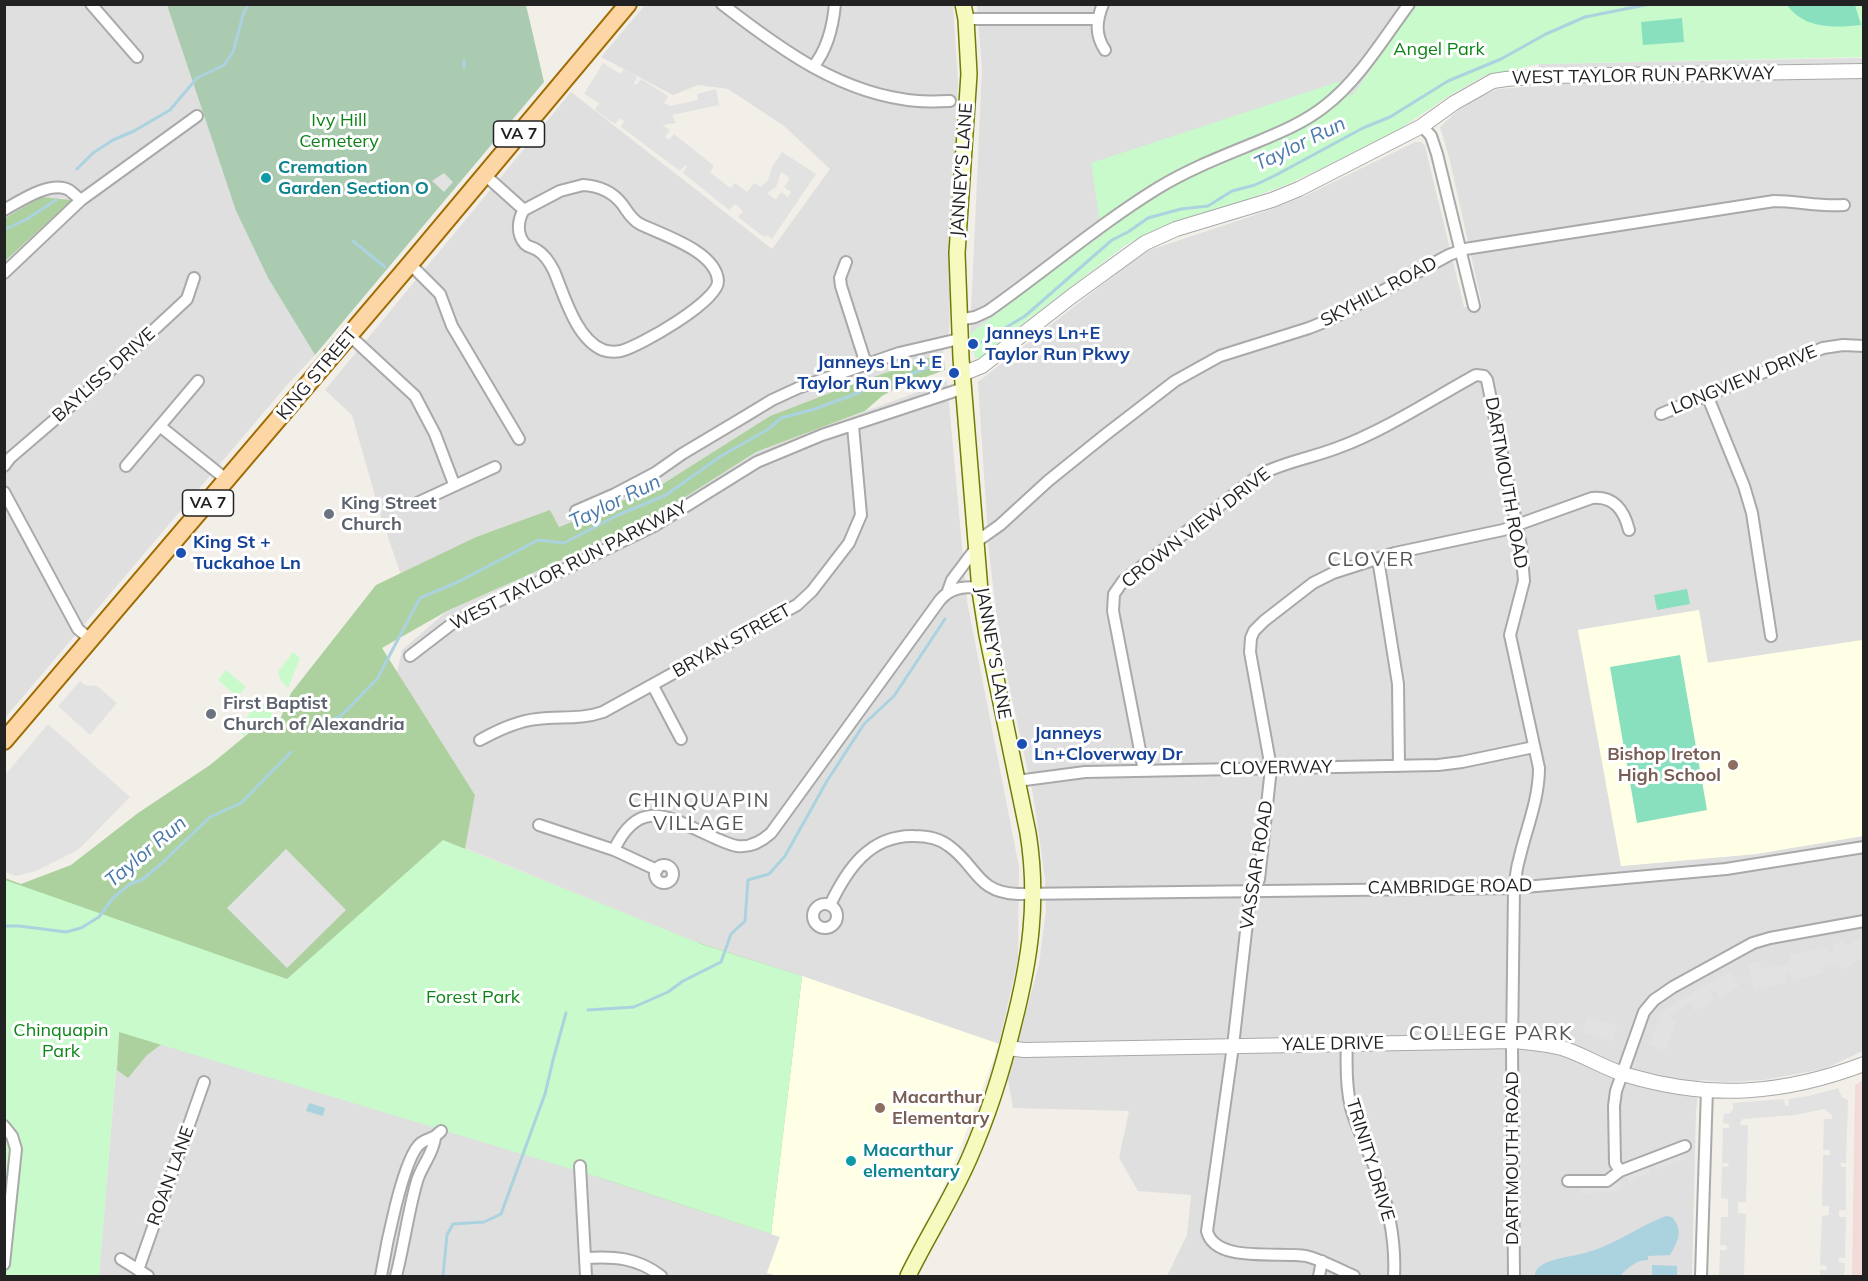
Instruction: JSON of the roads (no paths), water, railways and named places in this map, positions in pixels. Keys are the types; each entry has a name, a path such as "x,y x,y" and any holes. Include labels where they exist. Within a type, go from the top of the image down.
{"main road":[{"name":"KING STREET","path":"4,741 410,264 627,4"},
{"name":"JANNEY'S LANE","path":"908,1276 969,1159 990,1108 1008,1048 1030,947 1034,894 1033,862 987,635 980,587 959,339 958,215 969,74 964,12"}],"street":[{"path":"91,4 137,57"},
{"path":"722,4 772,43 845,84 918,101 950,101"},
{"path":"813,67 822,56 830,32 835,4"},
{"path":"1103,4 1097,19 1098,40 1105,50"},
{"path":"958,320 975,317 988,311 1159,187 1312,116 1338,95 1366,63 1409,4"},
{"path":"964,12 1097,19"},
{"name":"WEST TAYLOR RUN PARKWAY","path":"410,656 453,623 654,526 757,462 963,381 1072,296 1145,243 1176,229 1272,200 1299,189 1422,126 1480,87 1506,79 1863,71"},
{"path":"4,273 81,200 197,116"},
{"path":"1422,126 1431,136 1437,154 1474,306"},
{"path":"485,175 524,210"},
{"path":"572,186 593,186 606,190 615,196 632,218 677,239 712,266 718,280 716,288 684,318 623,350 605,351 590,340 573,316 548,260 537,250 528,247 522,240 519,223 524,210 572,186"},
{"path":"5,208 33,194 54,189 68,190 81,200"},
{"name":"SKYHILL ROAD","path":"614,850 629,824 651,817 668,817 737,846 762,841 771,833 948,591 952,580 976,545 1048,481 1175,381 1220,356 1329,320 1460,250 1774,201 1795,201 1827,207 1844,205"},
{"path":"846,262 840,278 841,286 866,364"},
{"path":"410,264 440,294 452,326 519,439"},
{"name":"BAYLISS DRIVE","path":"4,466 10,458 88,392 187,299 194,278"},
{"path":"349,335 415,396 435,434 454,484"},
{"path":"576,511 655,473 682,454 772,400 798,388 899,353 959,339"},
{"name":"LONGVIEW DRIVE","path":"1661,414 1823,348 1843,345 1863,346"},
{"name":"DARTMOUTH ROAD","path":"1476,375 1484,376 1487,380 1516,525 1524,581 1510,635 1539,768 1539,785 1518,862 1514,888 1512,1041 1514,1276"},
{"name":"CROWN VIEW DRIVE","path":"1144,771 1113,611 1113,594 1117,587 1259,475 1276,466 1337,449 1476,375"},
{"path":"126,466 198,381"},
{"path":"1707,395 1744,486 1752,513 1771,636"},
{"name":"BRYAN STREET","path":"480,740 501,729 535,719 582,718 603,712 653,686 804,599 849,543 861,515 853,426"},
{"path":"161,427 227,480"},
{"path":"417,503 495,466"},
{"path":"4,492 78,629 91,640"},
{"name":"VASSAR ROAD","path":"1322,1261 1297,1255 1262,1255 1227,1250 1212,1242 1207,1231 1233,1046 1249,904 1258,879 1271,768 1250,652 1251,638 1254,631 1264,621 1313,584 1333,573 1378,559 1484,535 1600,497 1606,498 1619,507 1624,513 1629,530"},
{"path":"1378,559 1398,684 1399,766"},
{"path":"948,591 964,587 980,587"},
{"path":"653,686 681,740"},
{"name":"CLOVERWAY","path":"1017,781 1085,771 1399,766 1462,762 1534,747"},
{"path":"538,825 614,850 657,870"},
{"name":"CAMBRIDGE ROAD","path":"830,905 856,861 869,848 887,840 910,836 933,838 947,844 980,880 997,892 1005,894 1514,888 1726,869 1863,847"},
{"path":"1620,1171 1615,1163 1614,1106 1622,1073 1644,1012 1654,1000 1753,943 1863,921"},
{"name":"YALE DRIVE","path":"1008,1048 1024,1050 1512,1041 1563,1048 1622,1073 1668,1085 1728,1091 1780,1088 1834,1075 1863,1064"},
{"name":"TRINITY DRIVE","path":"1347,1043 1347,1081 1351,1106 1380,1183 1390,1229 1394,1276"},
{"name":"ROAN LANE","path":"138,1270 204,1082"},
{"path":"1701,1276 1707,1089"},
{"path":"4,1126 12,1136 16,1149 4,1264"},
{"path":"381,1276 404,1174 421,1143 438,1135 433,1151 418,1178 396,1276"},
{"path":"1568,1181 1608,1181 1620,1171 1685,1146"},
{"path":"580,1166 586,1276"},
{"path":"586,1258 617,1257 644,1265 661,1276"},
{"path":"121,1259 148,1276"},
{"path":"1319,1276 1322,1261 1354,1276"}],"water":[{"path":"309,1103 325,1108 323,1116 306,1111"},
{"path":"1666,1216 1672,1217 1679,1231 1670,1255 1648,1256 1648,1260 1636,1263 1620,1276 1535,1276 1540,1266 1546,1263 1603,1247"},
{"path":"1652,1265 1677,1266 1677,1276 1652,1276"}],"waterway":[{"path":"77,169 93,153 113,140 134,131 170,110 197,78 224,65 233,52 248,4"},
{"name":"Taylor Run","path":"982,342 1025,316 1112,240 1148,218 1181,209 1208,206 1232,191 1255,185 1363,128 1390,117 1448,81 1501,59 1546,34 1585,17 1650,4"},
{"path":"464,60 464,68"},
{"path":"4,230 27,219 56,200"},
{"path":"353,241 385,267"},
{"name":"Taylor Run","path":"314,728 342,715 377,679 420,598 460,581 538,540 564,543 618,515 666,495 721,456 767,430 781,418 815,409 858,393 871,384 888,383 942,362"},
{"path":"588,1010 634,1007 668,992 683,981 721,962 731,934 745,921 748,880 769,874 785,856 827,781 864,724 894,696 945,619"},
{"name":"Taylor Run","path":"4,926 66,932 81,928 99,917 113,898 130,884 143,879 161,864 210,817 241,803 291,752"},
{"path":"443,1276 447,1235 453,1224 484,1222 501,1214 545,1094 566,1013"}],"place":[{"name":"Cremation Garden Section O","path":"266,178"},
{"name":"Janneys Ln+E Taylor Run Pkwy","path":"973,344"},
{"name":"Janneys Ln + E Taylor Run Pkwy","path":"954,373"},
{"name":"King Street Church","path":"329,514"},
{"name":"King St + Tuckahoe Ln","path":"181,553"},
{"name":"First Baptist Church of Alexandria","path":"211,714"},
{"name":"Janneys Ln+Cloverway Dr","path":"1022,744"},
{"name":"Bishop Ireton High School","path":"1733,765"},
{"name":"Macarthur Elementary","path":"880,1108"},
{"name":"Macarthur elementary","path":"851,1161"}],"district":[{"name":"CLOVER","path":"1371,560"},
{"name":"CHINQUAPIN VILLAGE","path":"699,812"},
{"name":"COLLEGE PARK","path":"1491,1034"}],"park label":[{"name":"Angel Park","path":"1439,50"},
{"name":"Ivy Hill Cemetery","path":"339,131"},
{"name":"Forest Park","path":"473,998"},
{"name":"Chinquapin Park","path":"61,1041"}]}
